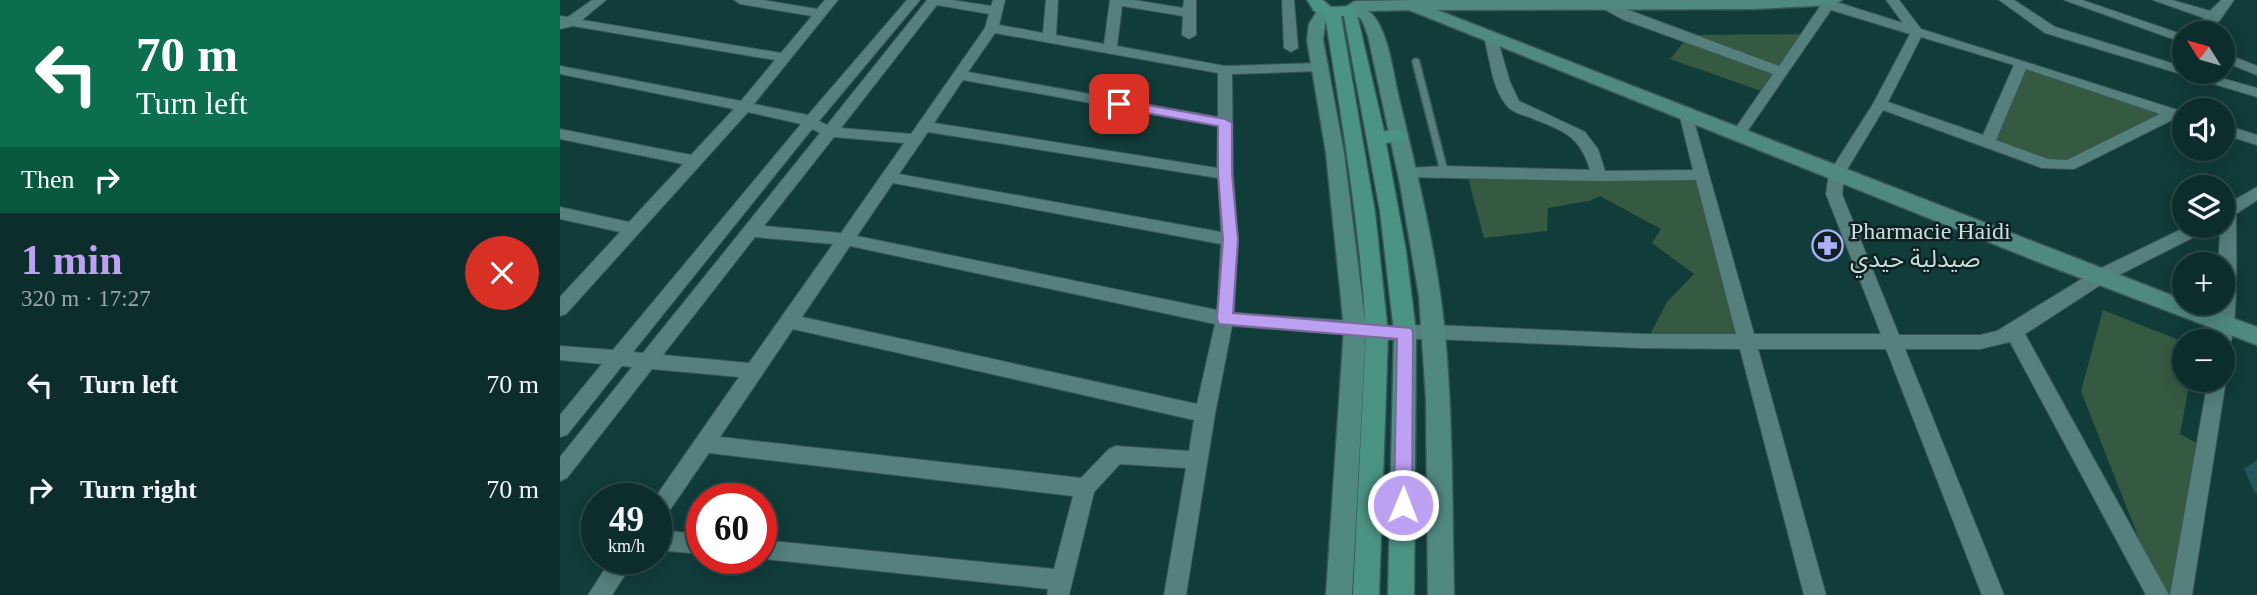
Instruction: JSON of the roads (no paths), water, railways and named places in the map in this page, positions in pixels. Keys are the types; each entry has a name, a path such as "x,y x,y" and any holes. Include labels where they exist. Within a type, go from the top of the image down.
{"main road":[{"path":"1338,9 1376,138 1402,296 1405,332 1401,595"},
{"path":"1338,9 1375,292 1377,333 1366,595"},
{"path":"1376,138 1399,136"}],"street":[{"path":"563,24 600,0"},
{"path":"740,0 822,14"},
{"path":"560,309 743,108 832,0"},
{"path":"560,429 811,121 914,0"},
{"path":"560,472 934,0 996,13 1049,38 1226,70 1320,67"},
{"path":"1049,38 1052,0"},
{"path":"1110,48 1117,0 1190,7 1189,35"},
{"path":"1288,0 1291,48"},
{"path":"1892,0 1917,32"},
{"path":"2005,0 2050,30 2172,67"},
{"path":"2070,0 2172,35"},
{"path":"2159,0 2215,17"},
{"path":"2210,21 2228,0"},
{"path":"1289,23 1338,9 1406,2 1602,5 1827,2 2172,113"},
{"path":"1406,2 1687,117 2257,336"},
{"path":"1737,136 1827,2"},
{"path":"1602,5 1782,72"},
{"path":"1338,9 1315,40 1335,153 1355,328 1339,595"},
{"path":"1338,9 1373,24 1408,173 1433,332 1441,595"},
{"path":"672,490 959,75 996,13"},
{"path":"563,24 786,58"},
{"path":"1917,32 1880,104 1837,173 1834,187 1836,204 1993,595"},
{"path":"1491,37 1510,100 1521,108 1571,129 1587,140 1599,176"},
{"path":"2235,62 2257,71"},
{"path":"1987,142 2022,63"},
{"path":"560,70 811,121 830,131 919,133 1225,174"},
{"path":"1175,595 1205,414 1225,319 1230,240 1225,174 1226,70"},
{"path":"959,75 1225,123"},
{"path":"2228,84 2257,93"},
{"path":"1880,104 2047,164 2069,165 2172,118"},
{"path":"1687,117 1815,595"},
{"path":"2235,133 2257,140"},
{"path":"560,134 695,161"},
{"path":"1408,173 1444,171 1599,176 1701,175"},
{"path":"888,177 1230,240"},
{"path":"2235,207 2257,192"},
{"path":"560,213 633,229"},
{"path":"752,231 845,239 1225,319 1355,328 1377,333 1433,332 1642,341 1980,342 2014,332 2099,277 2178,238"},
{"path":"2224,329 2225,238"},
{"path":"789,321 1205,414"},
{"path":"2014,332 2158,595"},
{"path":"560,353 754,371"},
{"path":"2181,595 2215,392"},
{"path":"704,444 1085,488"},
{"path":"777,552 1060,588 1085,488 1116,455 1199,460"},
{"path":"599,595 614,574"}],"lane":[{"path":"1416,62 1444,171"}],"place":[{"name":"Pharmacie Haidi صيدلية حيدي","path":"1827,245"}]}
